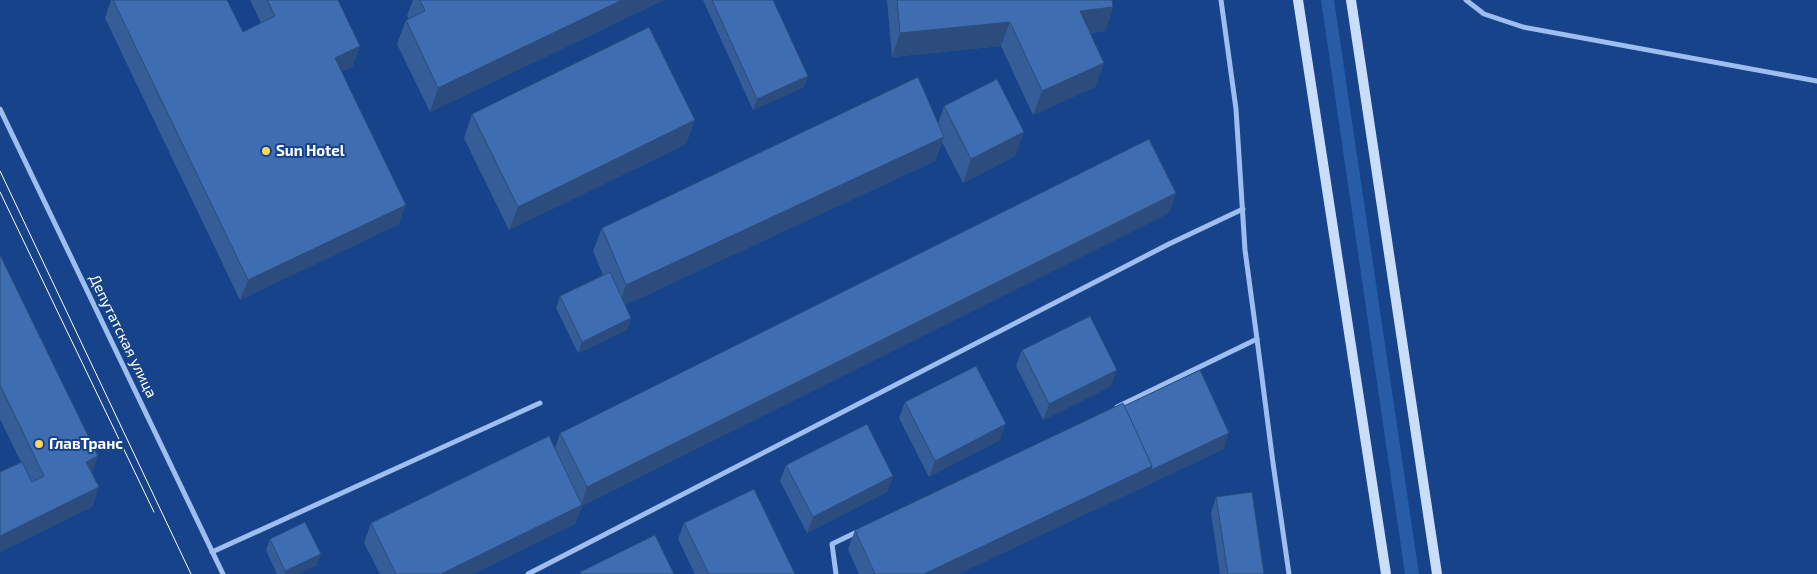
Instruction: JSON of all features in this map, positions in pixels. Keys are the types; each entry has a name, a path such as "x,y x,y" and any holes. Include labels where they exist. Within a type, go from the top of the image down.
{"main road":[{"path":"1298,0 1386,574"},
{"path":"1351,0 1437,574"}],"street":[{"path":"1221,0 1236,109 1245,250 1289,574"},
{"path":"1466,0 1484,14 1523,27 1817,81"},
{"name":"Депутатская улица","path":"0,109 223,574"},
{"path":"528,574 1169,244 1243,209"},
{"path":"1115,407 1257,339"},
{"path":"212,552 540,404"},
{"path":"836,574 832,544 867,527"}],"shaded area":[{"path":"1321,0 1334,0 1419,574 1405,574"}],"building":[{"name":"Sun Hotel","path":"113,0 227,0 243,32 275,16 267,0 338,0 360,46 335,58 406,205 248,280"},
{"path":"420,0 622,0 438,88 406,20 425,11"},
{"path":"712,0 773,0 808,76 757,99"},
{"path":"897,0 1112,0 1113,7 1080,11 1104,63 1042,91 1010,22 900,33"},
{"path":"649,27 695,120 518,207 472,114"},
{"path":"918,77 944,137 626,285 602,228"},
{"path":"997,79 1024,132 971,159 944,106"},
{"path":"1149,139 1176,193 587,487 560,433"},
{"path":"0,255 98,456 86,462 99,487 0,536 0,472 22,462 32,482 44,476 0,385"},
{"path":"610,272 631,318 582,342 560,296"},
{"path":"1090,316 1117,370 1049,404 1022,350"},
{"path":"976,366 1006,424 935,461 905,402"},
{"path":"1200,370 1229,433 1151,470 1152,466 1124,406"},
{"path":"1123,403 1152,466 924,574 875,574 855,530"},
{"path":"867,424 893,476 813,517 786,465"},
{"path":"549,436 582,505 441,574 396,574 371,523"},
{"path":"754,489 795,574 709,574 684,523"},
{"path":"1252,492 1264,574 1228,574 1216,497"},
{"path":"305,522 321,554 285,571 270,539"},
{"path":"655,535 674,574 581,574 580,572"}],"tram line":[{"path":"0,171 191,574"},
{"path":"0,192 154,512"}],"place":[{"name":"Sun Hotel","path":"266,151"},
{"name":"ГлавТранс","path":"39,444"}]}
